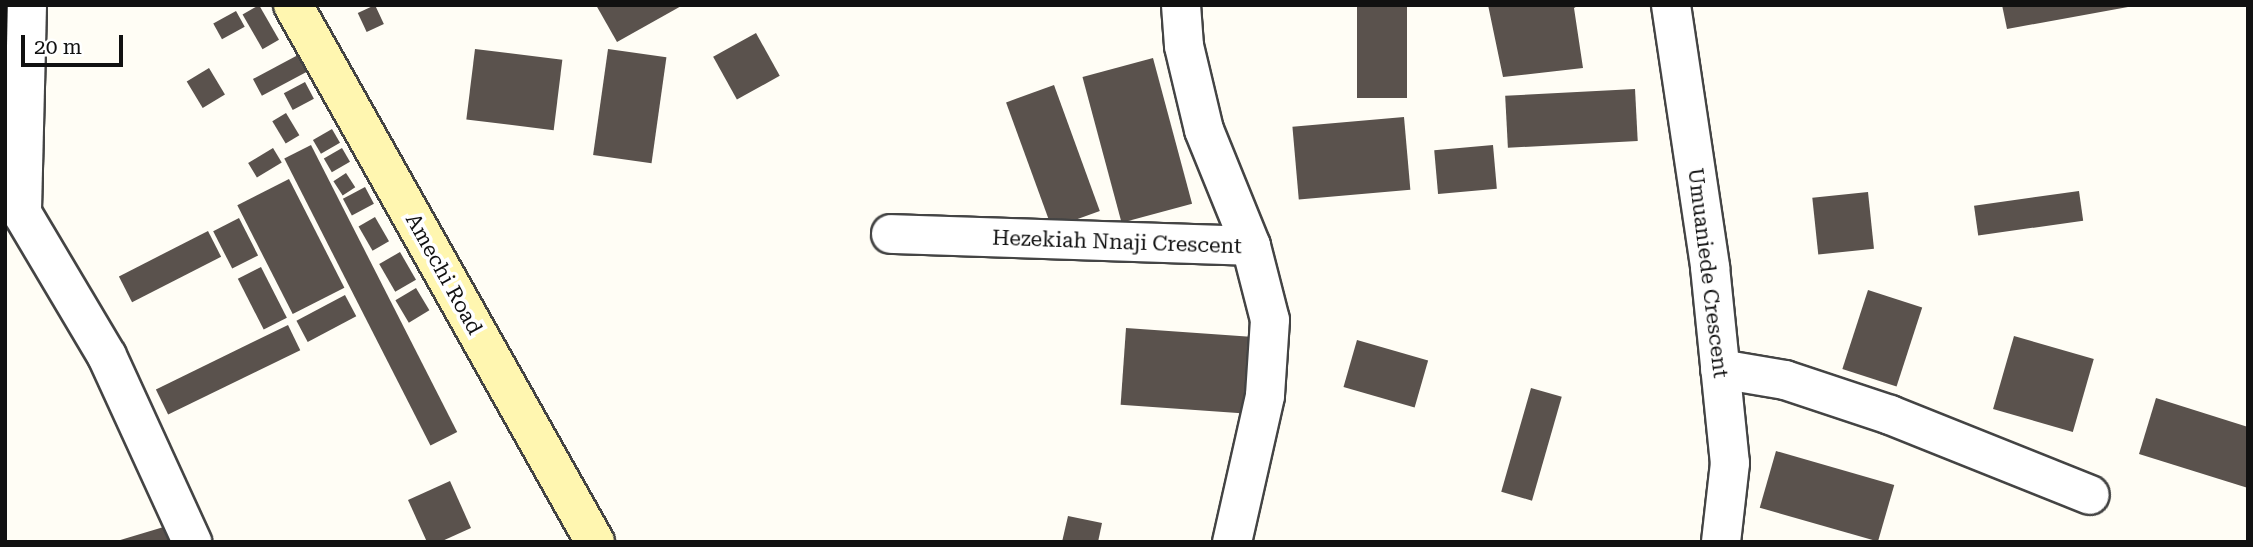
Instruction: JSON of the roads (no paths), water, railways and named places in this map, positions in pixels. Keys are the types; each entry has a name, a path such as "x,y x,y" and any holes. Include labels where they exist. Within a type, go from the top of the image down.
{"main road":[{"name":"Amechi Road","path":"293,5 595,542"}],"street":[{"path":"27,5 14,216 107,356 192,542"},
{"path":"1181,5 1184,46 1204,130 1251,246"},
{"name":"Umuaniede Crescent","path":"1671,5 1710,267 1730,463 1721,542"},
{"name":"Hezekiah Nnaji Crescent","path":"891,234 1251,246 1270,320 1269,360 1232,542"},
{"path":"1720,369 1785,380 1877,411 2090,495"}]}
